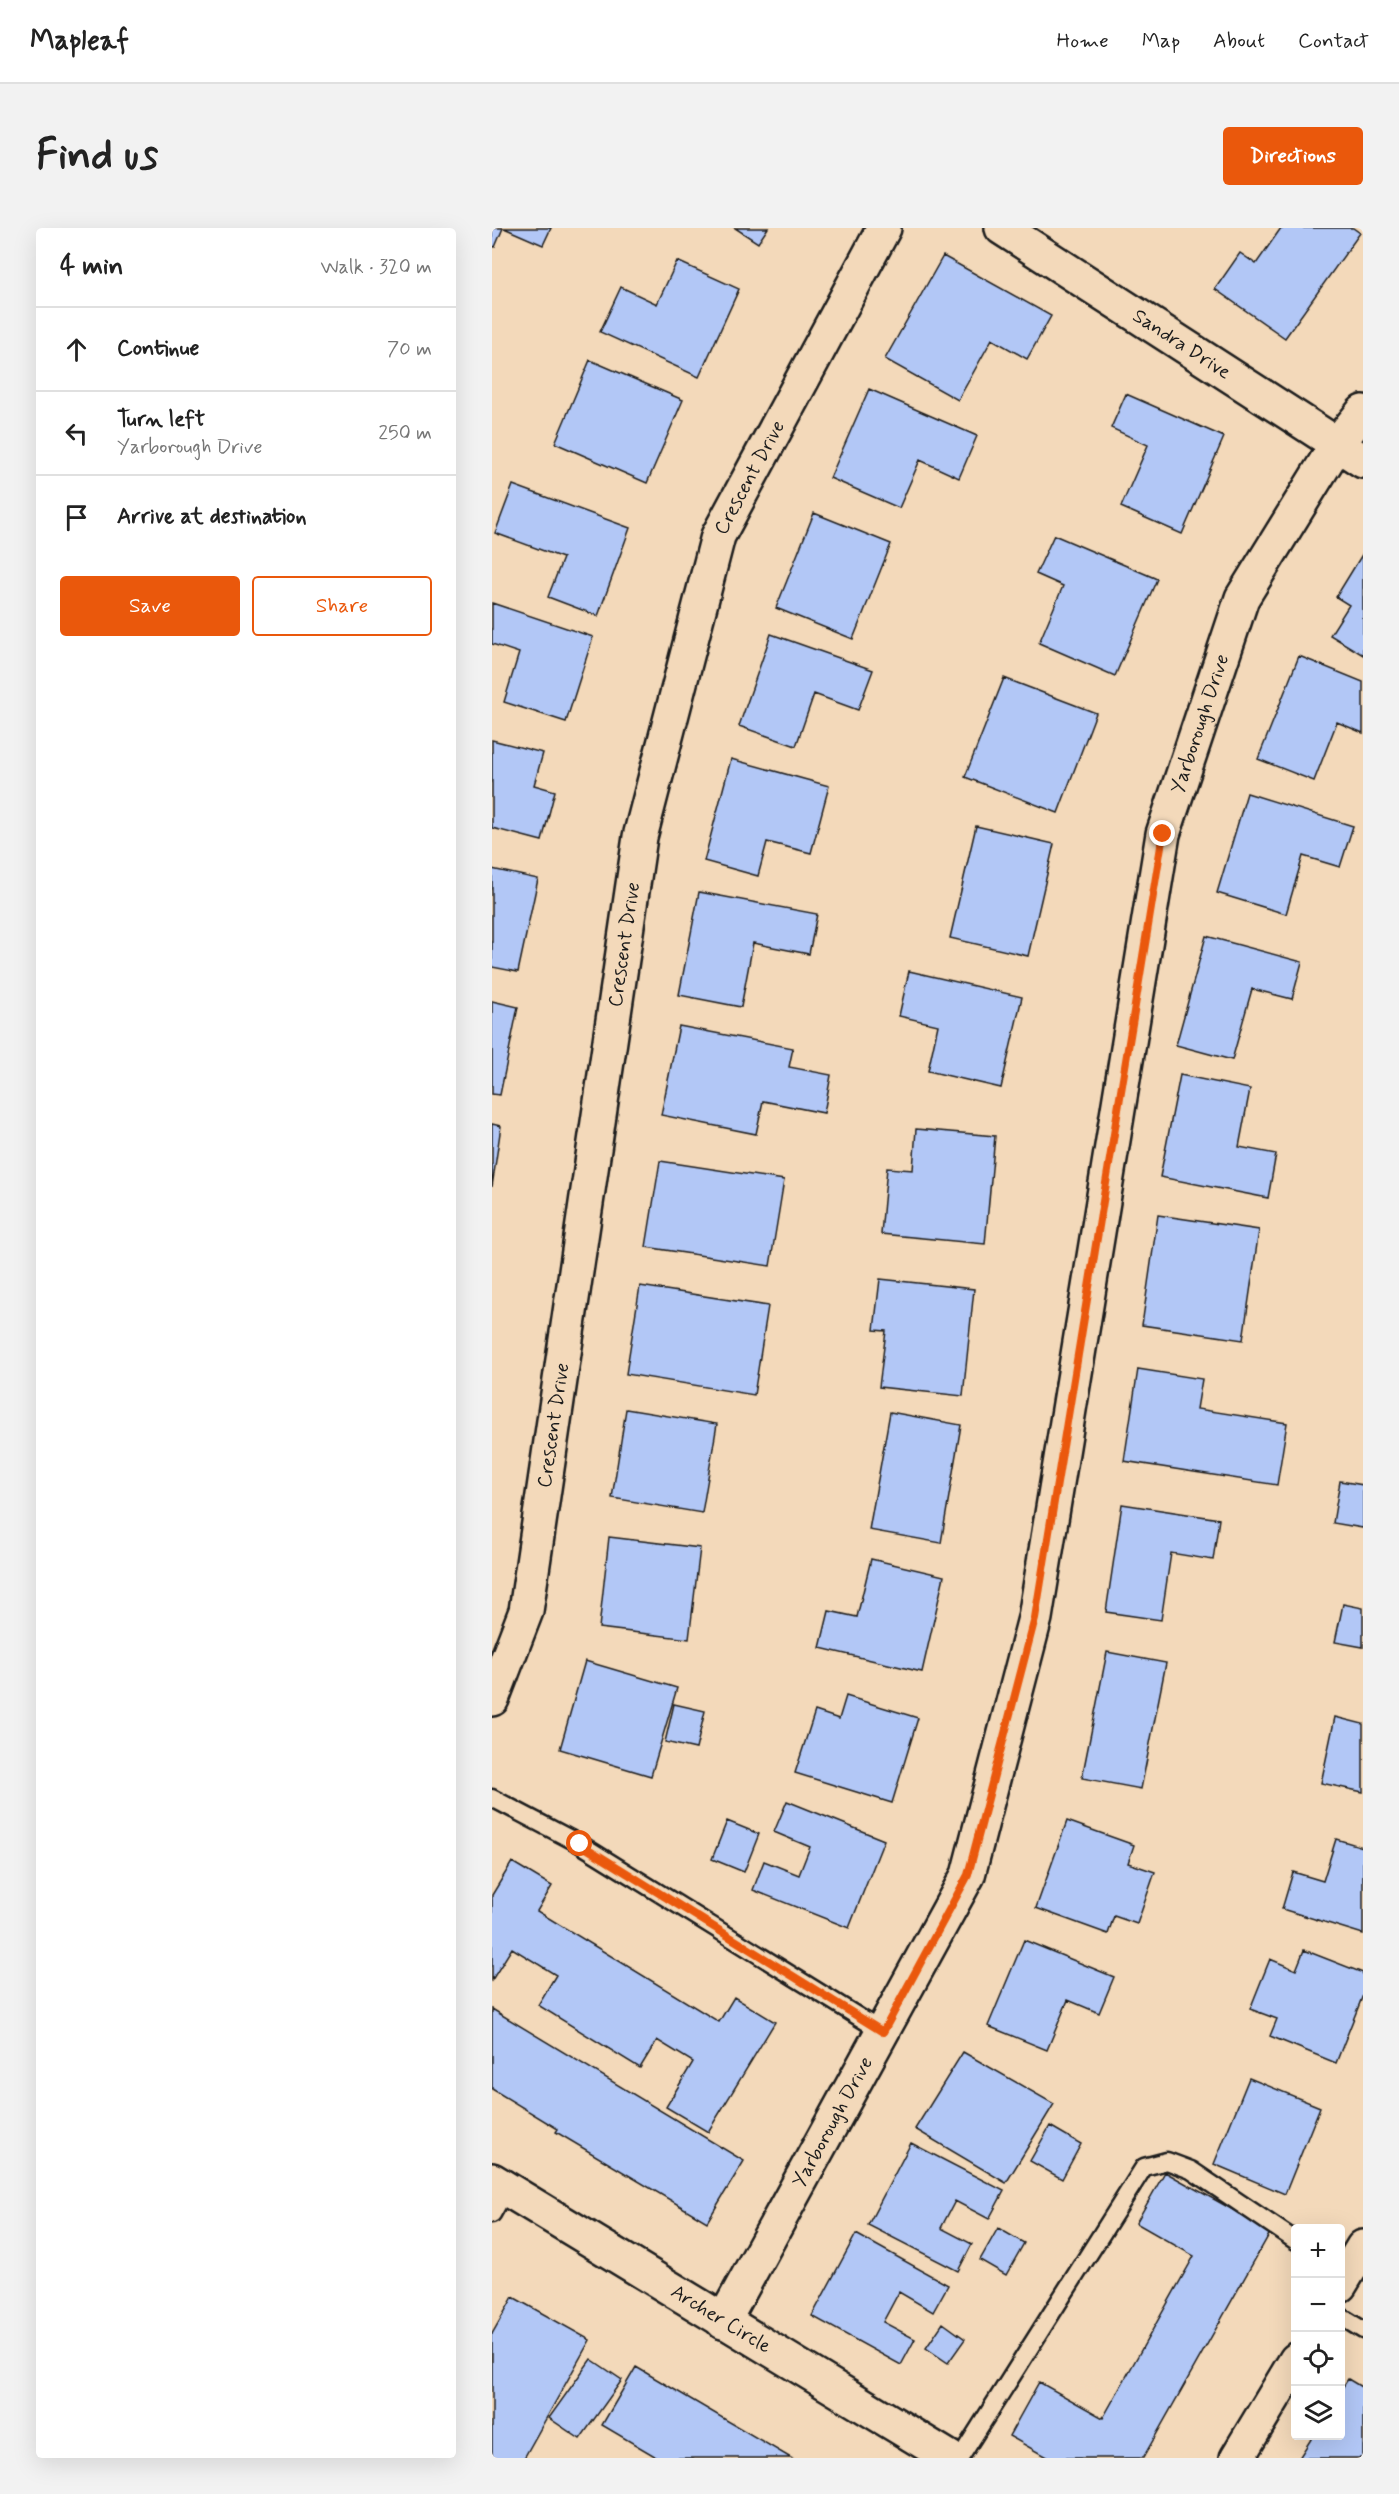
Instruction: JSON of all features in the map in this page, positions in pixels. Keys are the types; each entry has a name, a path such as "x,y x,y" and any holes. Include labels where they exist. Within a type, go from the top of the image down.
{"street":[{"name":"Crescent Drive","path":"492,1699 526,1611 640,837 718,536 884,228"},
{"name":"Sandra Drive","path":"1002,228 1350,452"},
{"name":"Yarborough Drive","path":"723,2322 968,1875 1035,1618 1163,834 1242,598 1350,452 1363,412"},
{"name":"Archer Circle","path":"497,2194 723,2322 950,2458"},
{"path":"1345,2273 1363,2247"},
{"path":"1237,2458 1291,2368"}],"lane":[{"path":"492,1798 580,1844 883,2032"},
{"path":"960,2458 1144,2167 1167,2161 1191,2170 1291,2238"},
{"path":"1345,2319 1363,2330"}],"building":[{"path":"492,228 503,228 495,247 492,246"},
{"path":"504,228 551,228 543,245"},
{"path":"735,228 768,228 758,243"},
{"path":"1281,228 1353,228 1360,233 1285,338 1215,289 1240,253 1256,264"},
{"path":"943,256 1051,316 1027,359 992,339 958,400 885,359"},
{"path":"677,261 739,289 699,377 600,332 621,287 657,304"},
{"path":"590,360 683,400 647,483 555,443"},
{"path":"869,389 977,436 959,478 920,460 899,508 830,478"},
{"path":"1126,394 1224,437 1182,534 1121,507 1148,445 1111,428"},
{"path":"513,485 630,528 598,616 548,597 563,558 495,533"},
{"path":"814,513 891,544 853,639 776,608"},
{"path":"1054,535 1157,579 1115,676 1039,643 1063,586 1036,574"},
{"path":"1363,553 1363,655 1330,635 1349,605 1336,597"},
{"path":"492,603 593,637 566,722 504,702 519,653 492,644"},
{"path":"771,634 873,670 858,710 814,694 796,746 739,726"},
{"path":"1299,656 1363,682 1363,733 1337,722 1314,781 1258,759"},
{"path":"1004,678 1096,713 1058,813 965,777"},
{"path":"492,740 543,753 534,785 555,791 542,841 492,828"},
{"path":"731,759 829,786 811,853 767,842 758,876 704,861"},
{"path":"1247,793 1353,826 1340,867 1303,856 1286,914 1217,893"},
{"path":"976,826 1054,844 1028,956 950,938"},
{"path":"492,869 538,879 518,972 492,967"},
{"path":"699,892 817,914 809,954 753,943 741,1007 679,995"},
{"path":"1206,936 1302,962 1292,999 1252,989 1232,1060 1176,1045"},
{"path":"909,971 1022,997 1001,1088 928,1071 938,1025 899,1016"},
{"path":"492,1001 518,1007 500,1095 492,1094"},
{"path":"679,1026 793,1048 789,1067 831,1075 824,1113 763,1101 756,1134 661,1115"},
{"path":"1180,1075 1250,1089 1239,1147 1276,1154 1268,1198 1160,1177"},
{"path":"492,1124 501,1126 492,1187"},
{"path":"916,1129 995,1136 985,1244 881,1234 887,1168 913,1170"},
{"path":"660,1161 784,1180 770,1266 646,1247"},
{"path":"1158,1215 1259,1230 1243,1340 1142,1325"},
{"path":"880,1279 974,1289 963,1396 879,1387 886,1331 874,1330"},
{"path":"640,1286 768,1306 754,1395 626,1374"},
{"path":"1138,1369 1202,1379 1197,1409 1287,1423 1277,1485 1124,1461"},
{"path":"626,1409 717,1424 702,1513 612,1498"},
{"path":"890,1412 961,1425 941,1543 869,1530"},
{"path":"1340,1481 1363,1485 1363,1528 1333,1523"},
{"path":"1122,1504 1219,1519 1213,1560 1171,1553 1161,1620 1106,1612"},
{"path":"609,1537 700,1548 689,1639 599,1628"},
{"path":"871,1559 944,1576 922,1672 820,1648 829,1611 857,1617"},
{"path":"1343,1604 1363,1608 1363,1647 1335,1642"},
{"path":"1107,1652 1166,1663 1141,1789 1082,1778"},
{"path":"585,1661 677,1688 651,1776 560,1749"},
{"path":"846,1696 918,1718 892,1803 795,1773 815,1711 839,1719"},
{"path":"674,1704 705,1711 696,1749 665,1742"},
{"path":"1335,1717 1363,1724 1363,1792 1321,1783"},
{"path":"787,1801 884,1840 849,1928 753,1890 764,1861 799,1875 810,1847 774,1832"},
{"path":"727,1821 759,1834 744,1872 712,1859"},
{"path":"1067,1821 1134,1845 1128,1863 1155,1872 1137,1924 1114,1916 1108,1934 1036,1908"},
{"path":"1336,1839 1363,1847 1363,1934 1282,1909 1293,1872 1323,1881"},
{"path":"512,1862 552,1886 537,1911 719,2022 734,1997 775,2022 708,2132 666,2107 693,2062 657,2040 640,2068 538,2005 556,1975 512,1948 492,1980 492,1895"},
{"path":"1024,1940 1114,1977 1099,2013 1068,2000 1047,2050 988,2026"},
{"path":"1304,1950 1363,1973 1363,1995 1336,2063 1270,2036 1277,2019 1250,2009 1270,1959 1296,1970"},
{"path":"492,2009 744,2161 707,2222 556,2132 558,2129 492,2089"},
{"path":"963,2052 1054,2104 1006,2183 915,2129"},
{"path":"1249,2078 1320,2107 1285,2194 1214,2164"},
{"path":"1050,2126 1081,2144 1062,2179 1030,2161"},
{"path":"911,2143 1004,2191 989,2219 955,2201 941,2228 972,2244 958,2271 868,2225"},
{"path":"1165,2172 1271,2231 1143,2458 1048,2458 1009,2436 1039,2382 1103,2418 1194,2256 1136,2223"},
{"path":"998,2228 1024,2243 1006,2275 980,2260"},
{"path":"856,2234 948,2285 933,2312 899,2292 883,2322 915,2339 901,2365 812,2316"},
{"path":"513,2297 590,2340 524,2458 492,2458 492,2334"},
{"path":"943,2323 965,2339 948,2363 926,2348"},
{"path":"591,2359 622,2380 580,2439 549,2418"},
{"path":"636,2367 791,2458 658,2458 602,2425"},
{"path":"1348,2379 1363,2388 1363,2458 1299,2458 1310,2440 1345,2440 1345,2384"}],"route":[{"path":"580,1844 883,2032 968,1875 1035,1618 1163,834"}]}
